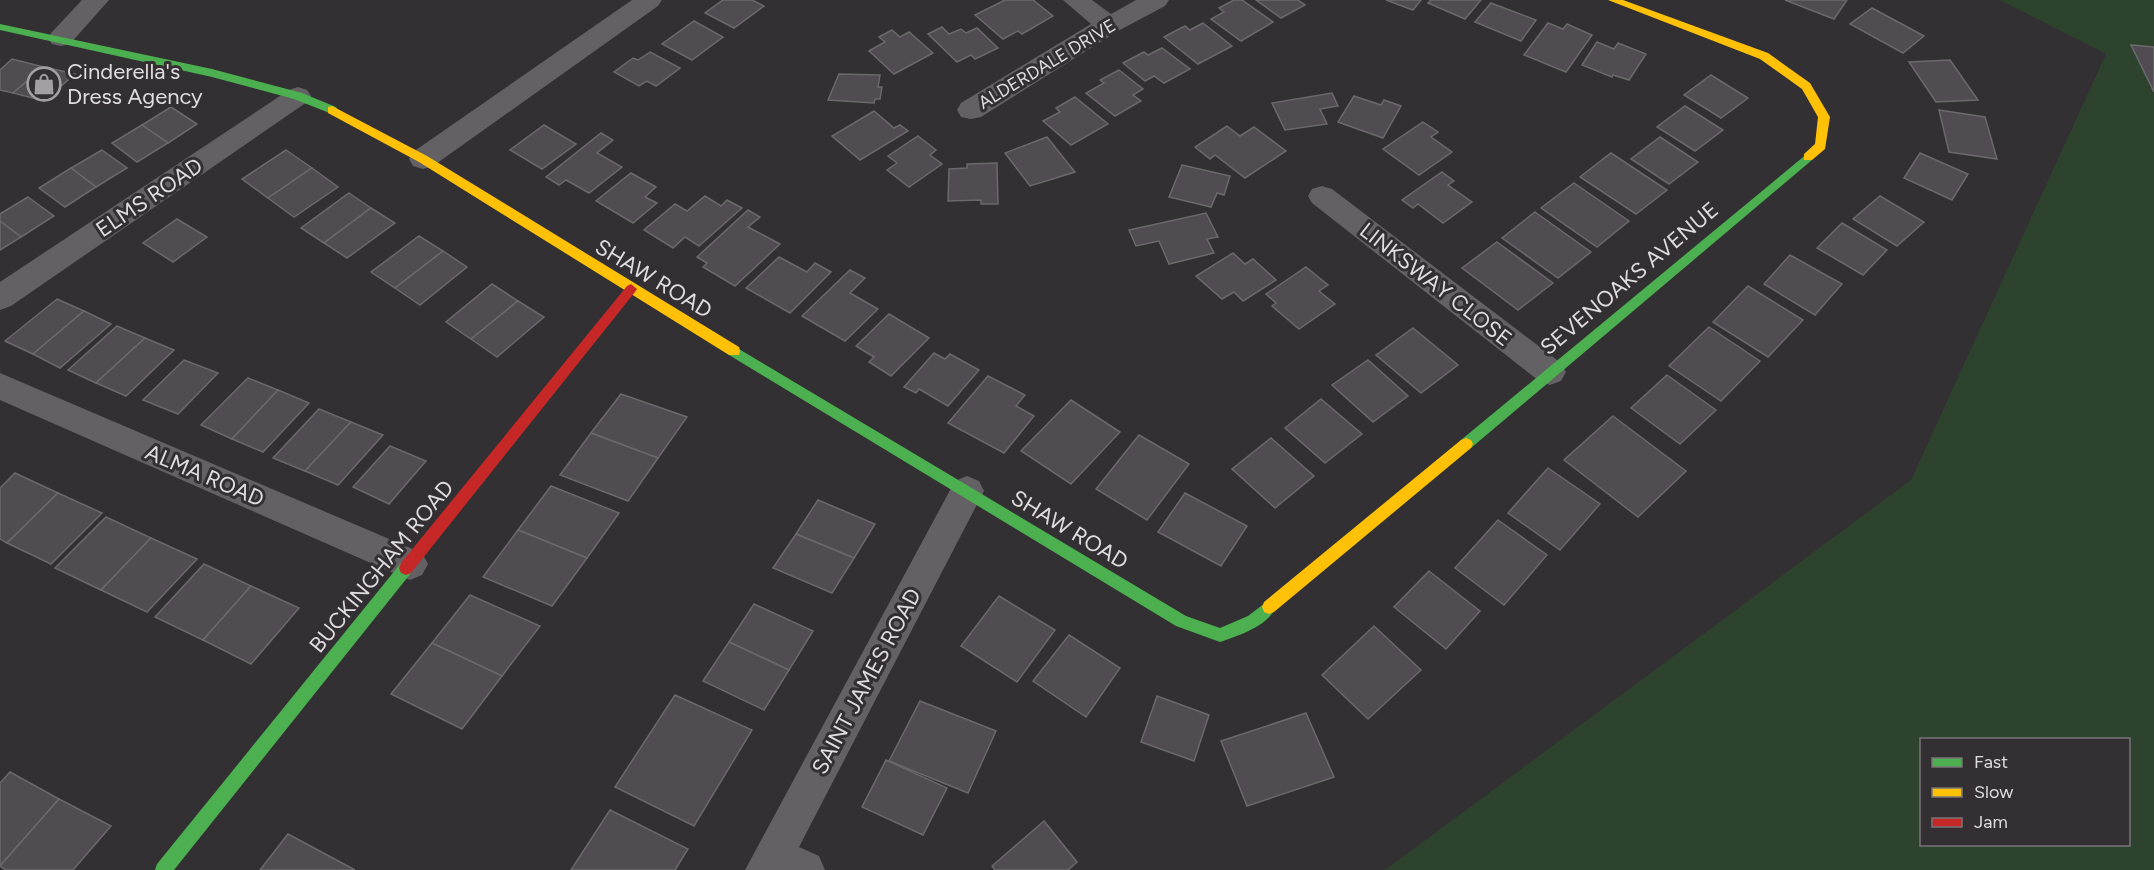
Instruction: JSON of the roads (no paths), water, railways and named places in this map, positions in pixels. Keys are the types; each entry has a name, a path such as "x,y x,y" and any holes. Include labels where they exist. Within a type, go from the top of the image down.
{"street":[{"path":"61,38 96,0"},
{"path":"423,159 649,0"},
{"path":"1076,0 1109,25"},
{"name":"ALDERDALE DRIVE","path":"971,110 1109,25 1156,0"},
{"name":"SEVENOAKS AVENUE","path":"1252,621 1441,467 1550,372 1821,146 1824,117 1806,86 1764,56 1613,0"},
{"name":"SHAW ROAD","path":"0,27 61,38 212,73 298,96 349,118 423,159 632,289 1181,621 1220,635 1252,621"},
{"name":"ELMS ROAD","path":"0,298 298,96"},
{"name":"LINKSWAY CLOSE","path":"1322,196 1550,372"},
{"name":"BUCKINGHAM ROAD","path":"163,870 632,289"},
{"name":"ALMA ROAD","path":"0,387 410,564"},
{"name":"SAINT JAMES ROAD","path":"780,865 967,491"}],"place":[{"name":"Cinderella's Dress Agency","path":"44,84"}]}
